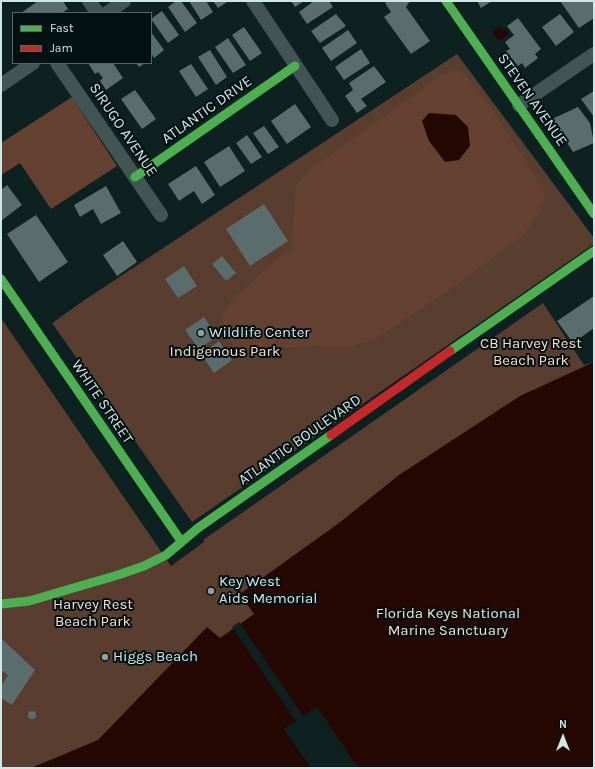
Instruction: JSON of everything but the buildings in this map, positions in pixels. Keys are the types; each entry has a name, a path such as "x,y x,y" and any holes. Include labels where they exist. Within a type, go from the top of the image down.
{"street":[{"path":"89,1 97,12"},
{"path":"108,12 124,1"},
{"path":"253,1 332,120"},
{"name":"STEVEN AVENUE","path":"446,1 594,214"},
{"path":"519,106 594,54"},
{"path":"1,85 32,64"},
{"name":"SIRUGO AVENUE","path":"58,64 161,216"},
{"name":"ATLANTIC DRIVE","path":"135,177 295,66"},
{"name":"ATLANTIC BOULEVARD","path":"1,604 28,601 137,568 166,555 198,528 594,251"},
{"name":"WHITE STREET","path":"1,279 181,542"}],"green space":[{"name":"Indigenous Park","path":"457,54 594,238 594,244 192,522 52,323"},
{"path":"543,303 584,365 594,362 594,768 1,768 1,318 171,566 204,542 203,540"}],"shaded area":[{"path":"500,27 502,30 506,29 509,34 498,41 492,32"},
{"path":"456,68 467,77 486,100 545,191 543,206 524,235 455,286 377,338 348,348 313,346 249,352 233,346 221,318 225,309 236,296 274,262 292,249 296,185 313,167 442,75"},
{"path":"72,97 117,166 51,209 20,163 1,175 1,143"},
{"path":"429,113 456,115 468,127 470,146 459,160 445,162 429,141 422,121"},
{"name":"Florida Keys National Marine Sanctuary","path":"594,362 594,768 31,768 98,740 207,627 220,638 254,614 240,594 339,523 399,475 520,396"}],"pier":[{"path":"239,622 303,716 317,707 358,768 311,768 284,729 296,721 232,627"}],"traffic: fast":[{"path":"446,1 594,214"},
{"path":"135,177 295,66"},
{"path":"450,351 594,251"},
{"path":"1,279 181,541"},
{"path":"1,604 29,601 118,575 144,566 166,555 198,528 331,435"}],"traffic: jam":[{"path":"331,435 450,351"}],"place":[{"name":"Wildlife Center","path":"201,333"},
{"name":"Key West Aids Memorial","path":"211,591"},
{"name":"Higgs Beach","path":"105,657"}],"park label":[{"name":"CB Harvey Rest Beach Park","path":"531,352"},
{"name":"Harvey Rest Beach Park","path":"93,614"}]}
